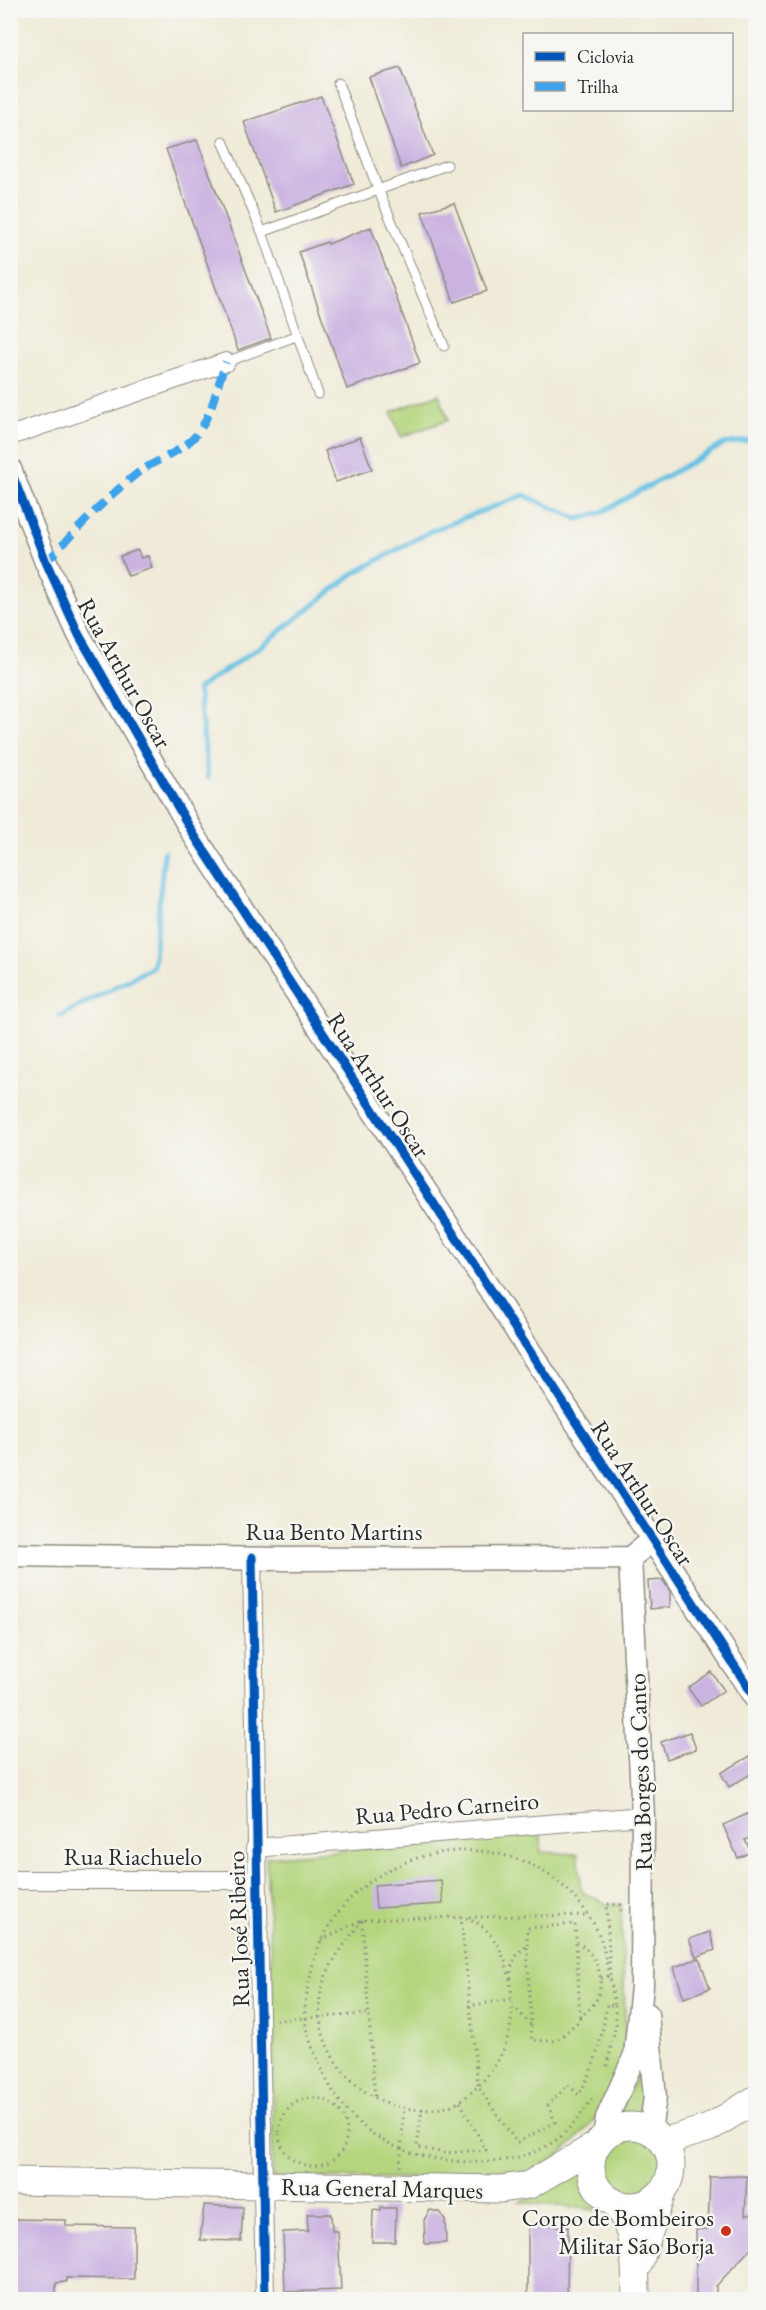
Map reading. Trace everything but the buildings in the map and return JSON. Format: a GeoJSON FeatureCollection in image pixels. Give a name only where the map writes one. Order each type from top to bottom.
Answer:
{"type":"FeatureCollection","features":[{"type":"Feature","properties":{"kind":"main road"},"geometry":{"type":"LineString","coordinates":[[636,2300],[636,2273],[630,2232],[621,2210],[604,2196],[592,2177],[591,2166],[601,2141],[612,2131],[631,2126],[657,2136],[711,2127],[756,2099]]}},
{"type":"Feature","properties":{"kind":"main road"},"geometry":{"type":"LineString","coordinates":[[636,2273],[662,2192],[668,2182],[671,2162],[657,2136]]}},
{"type":"Feature","properties":{"kind":"main road","name":"Rua General Marques"},"geometry":{"type":"LineString","coordinates":[[10,2181],[262,2187],[501,2189],[530,2185],[601,2141]]}},
{"type":"Feature","properties":{"kind":"main road"},"geometry":{"type":"LineString","coordinates":[[613,2202],[626,2206],[639,2205],[662,2192]]}},
{"type":"Feature","properties":{"kind":"street"},"geometry":{"type":"LineString","coordinates":[[10,436],[226,362]]}},
{"type":"Feature","properties":{"kind":"street","name":"Rua Arthur Oscar"},"geometry":{"type":"LineString","coordinates":[[10,470],[46,562],[80,636],[194,835],[756,1700]]}},
{"type":"Feature","properties":{"kind":"street"},"geometry":{"type":"LineString","coordinates":[[630,1558],[651,1541]]}},
{"type":"Feature","properties":{"kind":"street","name":"Rua Bento Martins"},"geometry":{"type":"LineString","coordinates":[[10,1555],[630,1558]]}},
{"type":"Feature","properties":{"kind":"street","name":"Rua José Ribeiro"},"geometry":{"type":"LineString","coordinates":[[252,1557],[255,1848],[265,2300]]}},
{"type":"Feature","properties":{"kind":"street","name":"Rua Borges do Canto"},"geometry":{"type":"LineString","coordinates":[[601,2141],[607,2118],[634,2055],[642,1986],[643,1816],[630,1558]]}},
{"type":"Feature","properties":{"kind":"street","name":"Rua Pedro Carneiro"},"geometry":{"type":"LineString","coordinates":[[255,1848],[643,1816]]}},
{"type":"Feature","properties":{"kind":"street","name":"Rua Riachuelo"},"geometry":{"type":"LineString","coordinates":[[10,1880],[256,1880]]}},
{"type":"Feature","properties":{"kind":"street","name":"Rua Borges do Canto"},"geometry":{"type":"LineString","coordinates":[[642,1986],[652,2041],[657,2136]]}},
{"type":"Feature","properties":{"kind":"lane"},"geometry":{"type":"LineString","coordinates":[[338,83],[378,189],[444,346]]}},
{"type":"Feature","properties":{"kind":"lane"},"geometry":{"type":"LineString","coordinates":[[223,141],[262,232],[296,336],[318,394]]}},
{"type":"Feature","properties":{"kind":"lane"},"geometry":{"type":"LineString","coordinates":[[262,232],[447,165]]}},
{"type":"Feature","properties":{"kind":"lane"},"geometry":{"type":"LineString","coordinates":[[226,362],[296,336]]}},
{"type":"Feature","properties":{"kind":"path"},"geometry":{"type":"LineString","coordinates":[[596,2095],[574,2123],[556,2140],[521,2156],[490,2164],[423,2157],[401,2149],[365,2129],[330,2088],[305,2018],[312,1966],[321,1941],[336,1915],[355,1893],[378,1875],[404,1861],[432,1853],[462,1850],[491,1853],[519,1861],[553,1880],[568,1892],[598,1932],[615,2006],[616,2024],[606,2071]]}},
{"type":"Feature","properties":{"kind":"path"},"geometry":{"type":"LineString","coordinates":[[610,1978],[608,1904],[621,1905],[621,1917]]}},
{"type":"Feature","properties":{"kind":"path"},"geometry":{"type":"LineString","coordinates":[[321,1941],[362,1920],[587,1915]]}},
{"type":"Feature","properties":{"kind":"path"},"geometry":{"type":"LineString","coordinates":[[460,1917],[476,1922],[495,1941],[507,1967],[511,1989]]}},
{"type":"Feature","properties":{"kind":"path"},"geometry":{"type":"LineString","coordinates":[[460,1917],[478,2087],[518,2143],[555,2122],[548,2105],[568,2085],[579,2094],[588,2079],[602,2041],[607,2004],[615,2006]]}},
{"type":"Feature","properties":{"kind":"path"},"geometry":{"type":"LineString","coordinates":[[362,1920],[367,2014],[375,2099]]}},
{"type":"Feature","properties":{"kind":"path"},"geometry":{"type":"LineString","coordinates":[[362,1920],[332,1962],[321,1991],[321,2017],[328,2048],[341,2072],[375,2099],[404,2107],[444,2108],[460,2102],[495,2068],[503,2056],[512,2027],[510,1966],[514,1958],[527,1945]]}},
{"type":"Feature","properties":{"kind":"path"},"geometry":{"type":"LineString","coordinates":[[575,1924],[577,1942],[580,2020],[556,2040],[532,2040],[527,1928],[575,1924]]}},
{"type":"Feature","properties":{"kind":"path"},"geometry":{"type":"LineString","coordinates":[[577,1942],[593,1956],[601,1978],[595,2002],[580,2016]]}},
{"type":"Feature","properties":{"kind":"path"},"geometry":{"type":"LineString","coordinates":[[601,1978],[610,1978]]}},
{"type":"Feature","properties":{"kind":"path"},"geometry":{"type":"LineString","coordinates":[[468,2006],[512,1999]]}},
{"type":"Feature","properties":{"kind":"path"},"geometry":{"type":"LineString","coordinates":[[513,2005],[531,2025]]}},
{"type":"Feature","properties":{"kind":"path"},"geometry":{"type":"LineString","coordinates":[[260,2021],[367,2014]]}},
{"type":"Feature","properties":{"kind":"path"},"geometry":{"type":"LineString","coordinates":[[342,2113],[324,2100],[312,2098],[292,2106],[280,2124],[280,2135],[288,2156],[307,2166],[318,2166],[338,2156],[347,2135],[342,2113],[343,2106]]}},
{"type":"Feature","properties":{"kind":"path"},"geometry":{"type":"LineString","coordinates":[[422,2108],[417,2147],[444,2153],[486,2151],[460,2102]]}},
{"type":"Feature","properties":{"kind":"path"},"geometry":{"type":"LineString","coordinates":[[400,2172],[404,2107]]}},
{"type":"Feature","properties":{"kind":"path"},"geometry":{"type":"LineString","coordinates":[[293,2168],[326,2169]]}},
{"type":"Feature","properties":{"kind":"green space"},"geometry":{"type":"Polygon","coordinates":[[[439,394],[448,420],[401,437],[391,412],[439,394]]]}},
{"type":"Feature","properties":{"kind":"green space"},"geometry":{"type":"Polygon","coordinates":[[[541,1833],[541,1852],[578,1854],[582,1892],[607,1904],[621,1905],[626,2042],[611,2090],[599,2112],[584,2132],[566,2149],[545,2163],[522,2173],[497,2178],[272,2178],[274,2021],[266,1857],[541,1833]]]}},
{"type":"Feature","properties":{"kind":"green space"},"geometry":{"type":"Polygon","coordinates":[[[644,2059],[647,2116],[631,2115],[616,2119],[644,2059]]]}},
{"type":"Feature","properties":{"kind":"green space"},"geometry":{"type":"Polygon","coordinates":[[[632,2136],[654,2145],[663,2167],[654,2189],[632,2198],[610,2189],[601,2167],[610,2145],[632,2136]]]}},
{"type":"Feature","properties":{"kind":"green space"},"geometry":{"type":"Polygon","coordinates":[[[582,2165],[588,2195],[606,2211],[520,2202],[564,2181],[582,2165]]]}},
{"type":"Feature","properties":{"kind":"waterway"},"geometry":{"type":"LineString","coordinates":[[208,777],[198,689],[264,644],[353,574],[433,530],[524,495],[578,519],[600,513],[724,444],[756,439]]}},
{"type":"Feature","properties":{"kind":"waterway"},"geometry":{"type":"LineString","coordinates":[[60,1016],[153,967],[164,852]]}},
{"type":"Feature","properties":{"kind":"marked path"},"geometry":{"type":"LineString","coordinates":[[46,562],[126,482],[147,467],[180,449],[194,437],[208,414],[226,362]]}},
{"type":"Feature","properties":{"kind":"cycle path"},"geometry":{"type":"LineString","coordinates":[[10,469],[46,562],[79,635],[194,835],[756,1699]]}},
{"type":"Feature","properties":{"kind":"cycle path"},"geometry":{"type":"LineString","coordinates":[[252,1557],[265,2300]]}},
{"type":"Feature","properties":{"kind":"place","name":"Corpo de Bombeiros Militar São Borja"},"geometry":{"type":"Point","coordinates":[726,2231]}}]}
